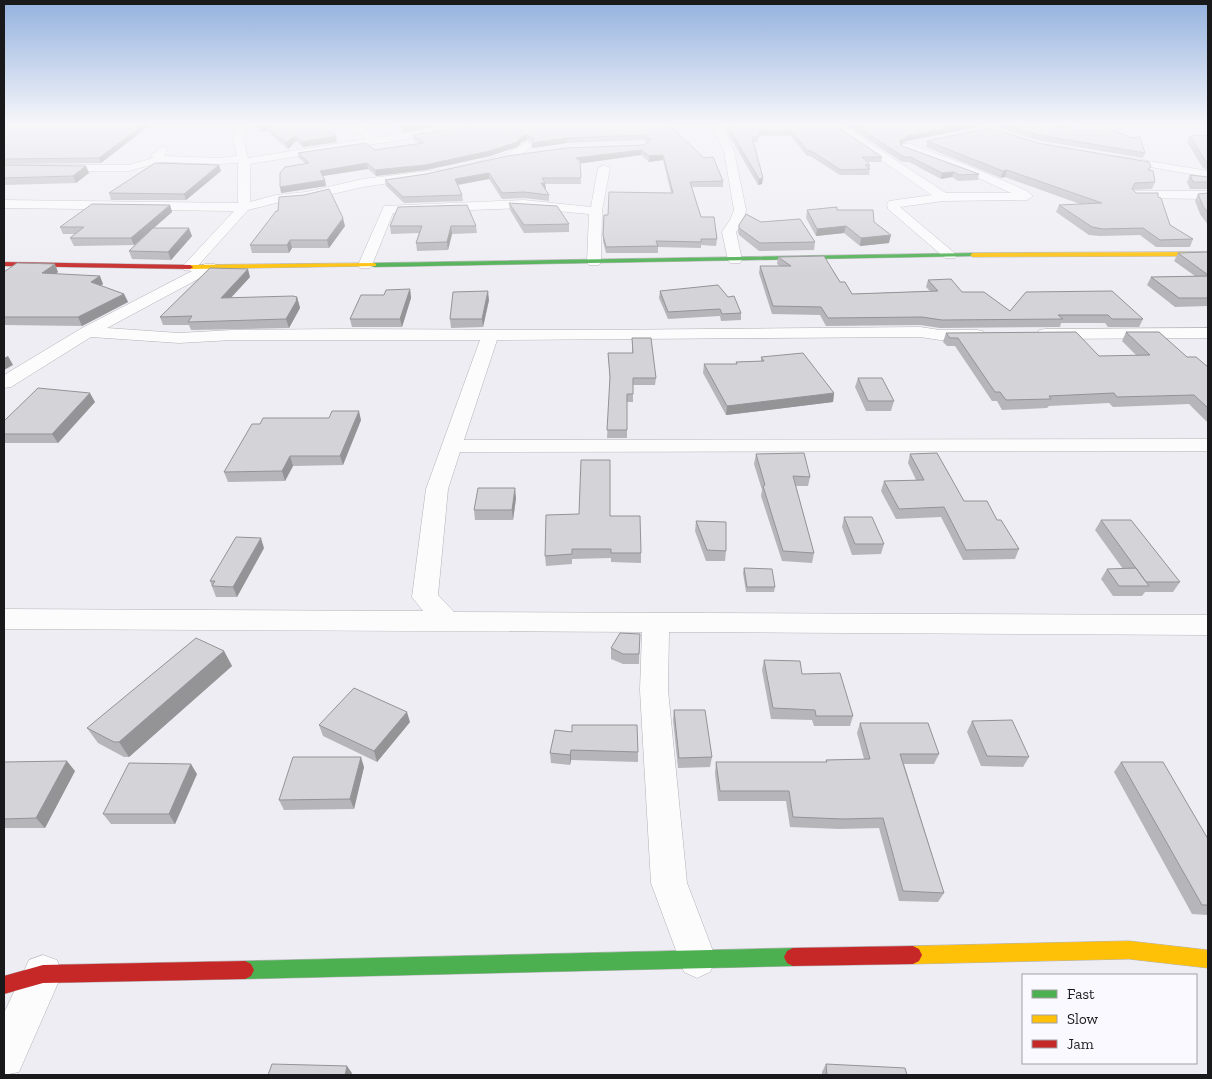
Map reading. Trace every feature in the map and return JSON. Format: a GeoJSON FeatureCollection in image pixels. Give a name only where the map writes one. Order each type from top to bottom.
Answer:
{"type":"FeatureCollection","features":[{"type":"Feature","properties":{"kind":"street"},"geometry":{"type":"LineString","coordinates":[[189,267],[244,207],[244,175]]}},
{"type":"Feature","properties":{"kind":"street"},"geometry":{"type":"LineString","coordinates":[[4,204],[244,207],[276,199],[306,196],[363,183],[415,175]]}},
{"type":"Feature","properties":{"kind":"street"},"geometry":{"type":"LineString","coordinates":[[594,262],[598,189],[602,175]]}},
{"type":"Feature","properties":{"kind":"street"},"geometry":{"type":"LineString","coordinates":[[734,175],[739,204],[737,220],[729,232],[735,260]]}},
{"type":"Feature","properties":{"kind":"street"},"geometry":{"type":"LineString","coordinates":[[911,175],[943,197]]}},
{"type":"Feature","properties":{"kind":"street"},"geometry":{"type":"LineString","coordinates":[[950,254],[894,209],[893,204],[943,197],[1008,198],[1027,196],[981,175]]}},
{"type":"Feature","properties":{"kind":"street"},"geometry":{"type":"LineString","coordinates":[[1137,195],[1208,194]]}},
{"type":"Feature","properties":{"kind":"street"},"geometry":{"type":"LineString","coordinates":[[365,265],[382,230],[388,209],[524,204],[596,211]]}},
{"type":"Feature","properties":{"kind":"street"},"geometry":{"type":"LineString","coordinates":[[4,264],[210,267],[735,260],[950,254],[1208,254]]}},
{"type":"Feature","properties":{"kind":"street"},"geometry":{"type":"LineString","coordinates":[[4,384],[88,332],[210,267]]}},
{"type":"Feature","properties":{"kind":"street"},"geometry":{"type":"LineString","coordinates":[[88,332],[179,338],[232,335],[920,332],[940,335],[990,335]]}},
{"type":"Feature","properties":{"kind":"street"},"geometry":{"type":"LineString","coordinates":[[1029,334],[1208,333]]}},
{"type":"Feature","properties":{"kind":"street"},"geometry":{"type":"LineString","coordinates":[[447,621],[425,598],[437,488],[490,334]]}},
{"type":"Feature","properties":{"kind":"street"},"geometry":{"type":"LineString","coordinates":[[4,361],[29,368]]}},
{"type":"Feature","properties":{"kind":"street"},"geometry":{"type":"LineString","coordinates":[[452,446],[1208,445]]}},
{"type":"Feature","properties":{"kind":"street"},"geometry":{"type":"LineString","coordinates":[[4,619],[1208,625]]}},
{"type":"Feature","properties":{"kind":"street"},"geometry":{"type":"LineString","coordinates":[[656,622],[654,690],[669,882],[697,959]]}},
{"type":"Feature","properties":{"kind":"street"},"geometry":{"type":"LineString","coordinates":[[4,985],[43,974],[697,959],[1129,950],[1208,959]]}},
{"type":"Feature","properties":{"kind":"street"},"geometry":{"type":"LineString","coordinates":[[4,1057],[43,974]]}},
{"type":"Feature","properties":{"kind":"building"},"geometry":{"type":"Polygon","coordinates":[[[4,175],[74,175],[73,176],[4,178],[4,175]]]}},
{"type":"Feature","properties":{"kind":"building"},"geometry":{"type":"Polygon","coordinates":[[[136,175],[207,175],[184,194],[109,193],[136,175]]]}},
{"type":"Feature","properties":{"kind":"building"},"geometry":{"type":"Polygon","coordinates":[[[280,175],[322,175],[325,180],[280,187],[280,175]]]}},
{"type":"Feature","properties":{"kind":"building"},"geometry":{"type":"Polygon","coordinates":[[[417,175],[476,175],[455,179],[462,195],[403,197],[385,180],[417,175]]]}},
{"type":"Feature","properties":{"kind":"building"},"geometry":{"type":"Polygon","coordinates":[[[491,175],[581,175],[581,178],[542,178],[545,183],[541,183],[549,195],[524,192],[502,193],[491,175]]]}},
{"type":"Feature","properties":{"kind":"building"},"geometry":{"type":"Polygon","coordinates":[[[668,175],[721,175],[723,181],[690,182],[701,217],[714,217],[717,239],[701,239],[701,242],[656,241],[658,246],[606,247],[603,235],[604,215],[608,215],[609,192],[673,193],[668,175]]]}},
{"type":"Feature","properties":{"kind":"building"},"geometry":{"type":"Polygon","coordinates":[[[1022,175],[1154,175],[1155,182],[1135,183],[1132,189],[1136,193],[1158,193],[1170,225],[1193,239],[1160,240],[1143,228],[1103,229],[1092,227],[1059,205],[1102,203],[1022,175]]]}},
{"type":"Feature","properties":{"kind":"building"},"geometry":{"type":"Polygon","coordinates":[[[1190,175],[1208,177],[1208,182],[1193,182],[1190,175]]]}},
{"type":"Feature","properties":{"kind":"building"},"geometry":{"type":"Polygon","coordinates":[[[329,189],[343,218],[327,240],[290,240],[287,245],[250,245],[276,211],[278,211],[279,197],[304,195],[329,189]]]}},
{"type":"Feature","properties":{"kind":"building"},"geometry":{"type":"Polygon","coordinates":[[[1208,193],[1208,213],[1198,194],[1208,193]]]}},
{"type":"Feature","properties":{"kind":"building"},"geometry":{"type":"Polygon","coordinates":[[[509,203],[557,206],[569,224],[524,225],[509,203]]]}},
{"type":"Feature","properties":{"kind":"building"},"geometry":{"type":"Polygon","coordinates":[[[92,204],[170,205],[131,238],[70,238],[84,227],[60,227],[92,204]]]}},
{"type":"Feature","properties":{"kind":"building"},"geometry":{"type":"Polygon","coordinates":[[[467,205],[476,226],[451,226],[447,242],[416,243],[422,226],[390,226],[398,207],[467,205]]]}},
{"type":"Feature","properties":{"kind":"building"},"geometry":{"type":"Polygon","coordinates":[[[837,207],[837,210],[873,210],[874,222],[891,235],[861,238],[846,226],[817,229],[807,210],[837,207]]]}},
{"type":"Feature","properties":{"kind":"building"},"geometry":{"type":"Polygon","coordinates":[[[746,214],[761,222],[800,219],[815,242],[760,243],[739,228],[746,214]]]}},
{"type":"Feature","properties":{"kind":"building"},"geometry":{"type":"Polygon","coordinates":[[[153,228],[189,228],[168,252],[129,251],[153,228]]]}},
{"type":"Feature","properties":{"kind":"building"},"geometry":{"type":"Polygon","coordinates":[[[1208,252],[1208,275],[1178,253],[1208,252]]]}},
{"type":"Feature","properties":{"kind":"building"},"geometry":{"type":"Polygon","coordinates":[[[824,256],[840,282],[845,282],[852,294],[938,291],[928,280],[951,279],[962,292],[984,292],[1010,311],[1026,292],[1112,291],[1143,319],[1112,319],[1108,315],[1058,315],[1063,319],[942,320],[922,317],[828,318],[821,307],[773,306],[760,266],[791,266],[778,257],[824,256]]]}},
{"type":"Feature","properties":{"kind":"building"},"geometry":{"type":"Polygon","coordinates":[[[17,263],[55,264],[42,273],[100,276],[91,282],[124,294],[78,317],[4,317],[4,272],[17,263]]]}},
{"type":"Feature","properties":{"kind":"building"},"geometry":{"type":"Polygon","coordinates":[[[210,268],[248,269],[221,298],[293,296],[297,297],[297,300],[286,319],[188,322],[192,316],[160,317],[210,268]]]}},
{"type":"Feature","properties":{"kind":"building"},"geometry":{"type":"Polygon","coordinates":[[[1208,276],[1208,298],[1179,298],[1151,277],[1208,276]]]}},
{"type":"Feature","properties":{"kind":"building"},"geometry":{"type":"Polygon","coordinates":[[[718,285],[728,297],[734,296],[741,313],[722,314],[720,309],[668,312],[660,291],[718,285]]]}},
{"type":"Feature","properties":{"kind":"building"},"geometry":{"type":"Polygon","coordinates":[[[410,289],[400,319],[350,319],[361,295],[384,295],[386,290],[410,289]]]}},
{"type":"Feature","properties":{"kind":"building"},"geometry":{"type":"Polygon","coordinates":[[[488,291],[482,319],[450,319],[453,292],[488,291]]]}},
{"type":"Feature","properties":{"kind":"building"},"geometry":{"type":"Polygon","coordinates":[[[1076,332],[1099,356],[1150,355],[1126,332],[1159,332],[1187,357],[1196,357],[1208,367],[1208,408],[1194,395],[1117,397],[1114,393],[1049,396],[1051,399],[1006,400],[1000,392],[995,392],[958,338],[950,338],[946,333],[1076,332]]]}},
{"type":"Feature","properties":{"kind":"building"},"geometry":{"type":"Polygon","coordinates":[[[632,338],[651,338],[656,378],[633,378],[633,394],[627,394],[627,430],[607,430],[610,377],[608,353],[633,353],[632,338]]]}},
{"type":"Feature","properties":{"kind":"building"},"geometry":{"type":"Polygon","coordinates":[[[803,353],[834,393],[727,406],[704,364],[737,364],[736,362],[764,361],[761,357],[803,353]]]}},
{"type":"Feature","properties":{"kind":"building"},"geometry":{"type":"Polygon","coordinates":[[[858,378],[882,378],[894,401],[868,401],[858,378]]]}},
{"type":"Feature","properties":{"kind":"building"},"geometry":{"type":"Polygon","coordinates":[[[38,388],[90,393],[52,434],[4,434],[4,421],[38,388]]]}},
{"type":"Feature","properties":{"kind":"building"},"geometry":{"type":"Polygon","coordinates":[[[332,411],[359,411],[340,456],[290,456],[282,471],[224,472],[252,424],[260,424],[263,418],[329,418],[332,411]]]}},
{"type":"Feature","properties":{"kind":"building"},"geometry":{"type":"Polygon","coordinates":[[[804,453],[810,477],[793,476],[814,553],[783,551],[763,486],[765,485],[756,454],[804,453]]]}},
{"type":"Feature","properties":{"kind":"building"},"geometry":{"type":"Polygon","coordinates":[[[937,453],[964,501],[987,501],[997,520],[1001,520],[1019,549],[966,550],[944,507],[899,509],[884,481],[924,480],[910,454],[937,453]]]}},
{"type":"Feature","properties":{"kind":"building"},"geometry":{"type":"Polygon","coordinates":[[[581,460],[610,460],[610,516],[640,516],[641,553],[611,553],[611,549],[572,549],[572,554],[545,556],[546,515],[579,514],[581,460]]]}},
{"type":"Feature","properties":{"kind":"building"},"geometry":{"type":"Polygon","coordinates":[[[478,488],[515,488],[512,510],[474,510],[478,488]]]}},
{"type":"Feature","properties":{"kind":"building"},"geometry":{"type":"Polygon","coordinates":[[[844,517],[872,517],[884,544],[855,544],[844,517]]]}},
{"type":"Feature","properties":{"kind":"building"},"geometry":{"type":"Polygon","coordinates":[[[1101,520],[1131,520],[1180,582],[1146,582],[1101,520]]]}},
{"type":"Feature","properties":{"kind":"building"},"geometry":{"type":"Polygon","coordinates":[[[696,521],[726,522],[726,551],[707,550],[696,521]]]}},
{"type":"Feature","properties":{"kind":"building"},"geometry":{"type":"Polygon","coordinates":[[[236,537],[261,538],[233,587],[212,586],[215,581],[210,581],[236,537]]]}},
{"type":"Feature","properties":{"kind":"building"},"geometry":{"type":"Polygon","coordinates":[[[744,568],[772,569],[775,587],[747,587],[744,568]]]}},
{"type":"Feature","properties":{"kind":"building"},"geometry":{"type":"Polygon","coordinates":[[[1136,568],[1149,586],[1119,586],[1107,569],[1136,568]]]}},
{"type":"Feature","properties":{"kind":"building"},"geometry":{"type":"Polygon","coordinates":[[[620,633],[640,634],[639,654],[623,654],[611,648],[620,633]]]}},
{"type":"Feature","properties":{"kind":"building"},"geometry":{"type":"Polygon","coordinates":[[[196,638],[224,651],[119,742],[114,742],[87,728],[196,638]]]}},
{"type":"Feature","properties":{"kind":"building"},"geometry":{"type":"Polygon","coordinates":[[[764,660],[800,661],[802,674],[840,673],[853,716],[816,716],[815,710],[773,708],[764,660]]]}},
{"type":"Feature","properties":{"kind":"building"},"geometry":{"type":"Polygon","coordinates":[[[354,688],[407,712],[374,751],[319,725],[354,688]]]}},
{"type":"Feature","properties":{"kind":"building"},"geometry":{"type":"Polygon","coordinates":[[[674,710],[705,710],[712,757],[679,758],[674,710]]]}},
{"type":"Feature","properties":{"kind":"building"},"geometry":{"type":"Polygon","coordinates":[[[1012,720],[1029,757],[987,756],[972,721],[1012,720]]]}},
{"type":"Feature","properties":{"kind":"building"},"geometry":{"type":"Polygon","coordinates":[[[860,723],[928,723],[939,754],[900,754],[944,893],[903,891],[883,818],[793,817],[789,791],[720,791],[716,762],[827,762],[826,760],[870,759],[860,723]]]}},
{"type":"Feature","properties":{"kind":"building"},"geometry":{"type":"Polygon","coordinates":[[[572,725],[637,725],[638,752],[571,750],[570,755],[550,753],[555,730],[572,732],[572,725]]]}},
{"type":"Feature","properties":{"kind":"building"},"geometry":{"type":"Polygon","coordinates":[[[293,757],[361,757],[350,799],[279,800],[293,757]]]}},
{"type":"Feature","properties":{"kind":"building"},"geometry":{"type":"Polygon","coordinates":[[[67,761],[36,818],[4,819],[4,762],[67,761]]]}},
{"type":"Feature","properties":{"kind":"building"},"geometry":{"type":"Polygon","coordinates":[[[1121,762],[1163,762],[1208,839],[1208,905],[1202,905],[1121,762]]]}},
{"type":"Feature","properties":{"kind":"building"},"geometry":{"type":"Polygon","coordinates":[[[129,763],[191,764],[169,814],[103,814],[129,763]]]}},
{"type":"Feature","properties":{"kind":"building"},"geometry":{"type":"Polygon","coordinates":[[[272,1064],[347,1066],[345,1075],[268,1075],[272,1064]]]}},
{"type":"Feature","properties":{"kind":"building"},"geometry":{"type":"Polygon","coordinates":[[[826,1064],[905,1068],[907,1075],[827,1075],[826,1064]]]}},
{"type":"Feature","properties":{"kind":"traffic: fast"},"geometry":{"type":"LineString","coordinates":[[374,265],[973,255]]}},
{"type":"Feature","properties":{"kind":"traffic: fast"},"geometry":{"type":"LineString","coordinates":[[245,970],[793,957]]}},
{"type":"Feature","properties":{"kind":"traffic: slow"},"geometry":{"type":"LineString","coordinates":[[973,255],[1208,254]]}},
{"type":"Feature","properties":{"kind":"traffic: slow"},"geometry":{"type":"LineString","coordinates":[[190,267],[374,265]]}},
{"type":"Feature","properties":{"kind":"traffic: slow"},"geometry":{"type":"LineString","coordinates":[[913,955],[1129,950],[1208,959]]}},
{"type":"Feature","properties":{"kind":"traffic: jam"},"geometry":{"type":"LineString","coordinates":[[4,264],[190,267]]}},
{"type":"Feature","properties":{"kind":"traffic: jam"},"geometry":{"type":"LineString","coordinates":[[793,957],[913,955]]}},
{"type":"Feature","properties":{"kind":"traffic: jam"},"geometry":{"type":"LineString","coordinates":[[4,985],[43,974],[245,970]]}}]}
